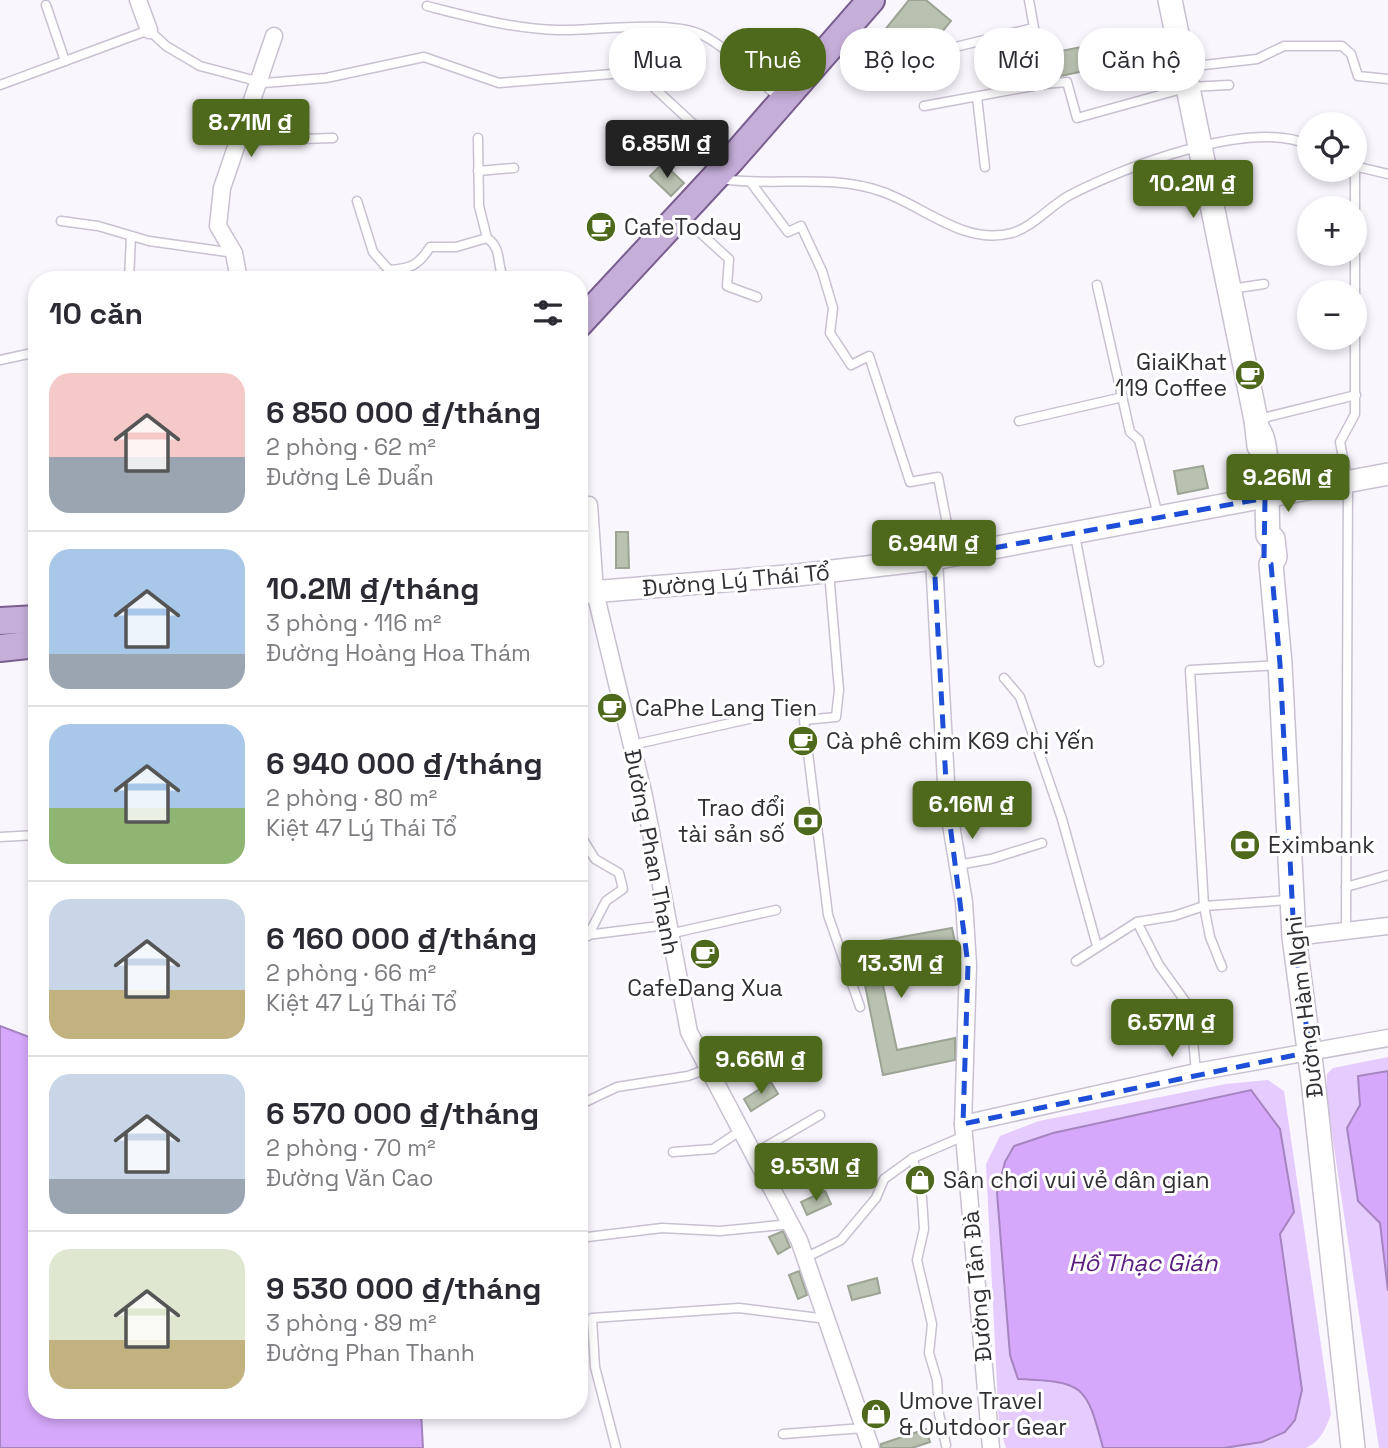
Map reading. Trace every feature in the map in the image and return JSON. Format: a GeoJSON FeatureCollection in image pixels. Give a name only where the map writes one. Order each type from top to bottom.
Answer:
{"type":"FeatureCollection","features":[{"type":"Feature","properties":{"kind":"main road","name":"Đường Hàm Nghi"},"geometry":{"type":"LineString","coordinates":[[1170,0],[1176,28]]}},
{"type":"Feature","properties":{"kind":"main road"},"geometry":{"type":"LineString","coordinates":[[588,311],[681,216],[862,7]]}},
{"type":"Feature","properties":{"kind":"main road","name":"Đường Hàm Nghi"},"geometry":{"type":"LineString","coordinates":[[1189,91],[1257,426],[1268,456],[1265,462],[1268,535],[1263,540],[1264,559],[1270,564],[1280,664],[1294,937],[1310,1052],[1353,1448]]}},
{"type":"Feature","properties":{"kind":"main road"},"geometry":{"type":"LineString","coordinates":[[0,621],[28,619]]}},
{"type":"Feature","properties":{"kind":"main road"},"geometry":{"type":"LineString","coordinates":[[0,648],[28,645]]}},
{"type":"Feature","properties":{"kind":"street"},"geometry":{"type":"LineString","coordinates":[[138,0],[149,30]]}},
{"type":"Feature","properties":{"kind":"street"},"geometry":{"type":"LineString","coordinates":[[237,271],[234,253],[218,226],[222,188],[256,81],[274,36]]}},
{"type":"Feature","properties":{"kind":"street","name":"Đường Lý Thái Tổ"},"geometry":{"type":"LineString","coordinates":[[588,593],[829,572],[944,558],[1158,515],[1388,474]]}},
{"type":"Feature","properties":{"kind":"street","name":"Đường Phan Thanh"},"geometry":{"type":"LineString","coordinates":[[588,549],[589,505]]}},
{"type":"Feature","properties":{"kind":"street","name":"Đường Tản Đà"},"geometry":{"type":"LineString","coordinates":[[944,558],[947,801],[958,865],[968,965],[964,1129],[991,1448]]}},
{"type":"Feature","properties":{"kind":"street","name":"Đường Phan Thanh"},"geometry":{"type":"LineString","coordinates":[[588,596],[632,745],[689,1032],[791,1224],[806,1258],[871,1448]]}},
{"type":"Feature","properties":{"kind":"street"},"geometry":{"type":"LineString","coordinates":[[1294,937],[1388,926]]}},
{"type":"Feature","properties":{"kind":"street"},"geometry":{"type":"LineString","coordinates":[[964,1129],[1196,1072],[1388,1038]]}},
{"type":"Feature","properties":{"kind":"lane"},"geometry":{"type":"LineString","coordinates":[[1028,0],[1033,28]]}},
{"type":"Feature","properties":{"kind":"lane"},"geometry":{"type":"LineString","coordinates":[[46,5],[65,61]]}},
{"type":"Feature","properties":{"kind":"lane"},"geometry":{"type":"LineString","coordinates":[[427,6],[510,25],[557,30],[635,27],[688,30],[706,36],[782,100]]}},
{"type":"Feature","properties":{"kind":"lane"},"geometry":{"type":"LineString","coordinates":[[862,7],[916,74],[935,52],[974,42]]}},
{"type":"Feature","properties":{"kind":"lane"},"geometry":{"type":"LineString","coordinates":[[0,85],[149,30],[166,46],[200,66],[256,81],[326,79],[424,57],[499,83],[637,72],[732,159]]}},
{"type":"Feature","properties":{"kind":"lane"},"geometry":{"type":"LineString","coordinates":[[1205,72],[1257,59],[1284,46],[1342,46],[1351,54],[1358,76],[1388,79]]}},
{"type":"Feature","properties":{"kind":"lane"},"geometry":{"type":"LineString","coordinates":[[1205,81],[1229,85]]}},
{"type":"Feature","properties":{"kind":"lane"},"geometry":{"type":"LineString","coordinates":[[1064,82],[1067,82],[1077,118],[1149,91]]}},
{"type":"Feature","properties":{"kind":"lane"},"geometry":{"type":"LineString","coordinates":[[924,106],[1008,91]]}},
{"type":"Feature","properties":{"kind":"lane"},"geometry":{"type":"LineString","coordinates":[[977,97],[985,167]]}},
{"type":"Feature","properties":{"kind":"lane"},"geometry":{"type":"LineString","coordinates":[[238,141],[332,138]]}},
{"type":"Feature","properties":{"kind":"lane"},"geometry":{"type":"LineString","coordinates":[[478,138],[479,206],[487,238],[497,248],[501,271]]}},
{"type":"Feature","properties":{"kind":"lane"},"geometry":{"type":"LineString","coordinates":[[714,178],[752,184],[790,179],[850,185],[882,192],[943,223],[979,235],[1013,233],[1069,196],[1200,145],[1297,140]]}},
{"type":"Feature","properties":{"kind":"lane"},"geometry":{"type":"LineString","coordinates":[[478,171],[514,169]]}},
{"type":"Feature","properties":{"kind":"lane"},"geometry":{"type":"LineString","coordinates":[[1367,169],[1388,174]]}},
{"type":"Feature","properties":{"kind":"lane"},"geometry":{"type":"LineString","coordinates":[[1346,931],[1348,483],[1340,442],[1355,414],[1355,182]]}},
{"type":"Feature","properties":{"kind":"lane"},"geometry":{"type":"LineString","coordinates":[[752,184],[788,232],[801,226],[822,271],[833,308],[831,332],[851,365],[869,356],[910,482],[938,477],[944,558]]}},
{"type":"Feature","properties":{"kind":"lane"},"geometry":{"type":"LineString","coordinates":[[356,201],[373,252],[389,270],[409,269],[422,261],[430,247],[456,247],[487,238]]}},
{"type":"Feature","properties":{"kind":"lane"},"geometry":{"type":"LineString","coordinates":[[681,216],[729,259],[727,286],[757,297]]}},
{"type":"Feature","properties":{"kind":"lane"},"geometry":{"type":"LineString","coordinates":[[61,221],[98,226],[149,241],[234,253]]}},
{"type":"Feature","properties":{"kind":"lane"},"geometry":{"type":"LineString","coordinates":[[129,271],[131,236]]}},
{"type":"Feature","properties":{"kind":"lane"},"geometry":{"type":"LineString","coordinates":[[1228,290],[1264,284]]}},
{"type":"Feature","properties":{"kind":"lane"},"geometry":{"type":"LineString","coordinates":[[1097,285],[1130,432],[1139,440],[1158,515]]}},
{"type":"Feature","properties":{"kind":"lane"},"geometry":{"type":"LineString","coordinates":[[0,360],[28,354]]}},
{"type":"Feature","properties":{"kind":"lane"},"geometry":{"type":"LineString","coordinates":[[1257,426],[1356,395]]}},
{"type":"Feature","properties":{"kind":"lane"},"geometry":{"type":"LineString","coordinates":[[1018,421],[1123,397]]}},
{"type":"Feature","properties":{"kind":"lane"},"geometry":{"type":"LineString","coordinates":[[1075,532],[1099,662]]}},
{"type":"Feature","properties":{"kind":"lane"},"geometry":{"type":"LineString","coordinates":[[829,572],[839,690],[836,717],[804,720],[828,915],[860,1007]]}},
{"type":"Feature","properties":{"kind":"lane"},"geometry":{"type":"LineString","coordinates":[[1222,967],[1210,937],[1204,906],[1190,670],[1280,664]]}},
{"type":"Feature","properties":{"kind":"lane"},"geometry":{"type":"LineString","coordinates":[[1004,678],[1020,697],[1062,818],[1097,947]]}},
{"type":"Feature","properties":{"kind":"lane"},"geometry":{"type":"LineString","coordinates":[[632,745],[758,718]]}},
{"type":"Feature","properties":{"kind":"lane"},"geometry":{"type":"LineString","coordinates":[[0,837],[28,835]]}},
{"type":"Feature","properties":{"kind":"lane"},"geometry":{"type":"LineString","coordinates":[[958,865],[991,859],[1042,843]]}},
{"type":"Feature","properties":{"kind":"lane"},"geometry":{"type":"LineString","coordinates":[[588,850],[595,859],[618,873],[623,889],[606,901],[588,930]]}},
{"type":"Feature","properties":{"kind":"lane"},"geometry":{"type":"LineString","coordinates":[[1346,887],[1388,875]]}},
{"type":"Feature","properties":{"kind":"lane"},"geometry":{"type":"LineString","coordinates":[[1076,961],[1137,922],[1174,916],[1204,906],[1292,900]]}},
{"type":"Feature","properties":{"kind":"lane"},"geometry":{"type":"LineString","coordinates":[[588,936],[668,929],[776,910]]}},
{"type":"Feature","properties":{"kind":"lane"},"geometry":{"type":"LineString","coordinates":[[1137,922],[1159,965],[1190,1008],[1196,1072]]}},
{"type":"Feature","properties":{"kind":"lane"},"geometry":{"type":"LineString","coordinates":[[588,1101],[617,1087],[688,1076],[707,1069]]}},
{"type":"Feature","properties":{"kind":"lane"},"geometry":{"type":"LineString","coordinates":[[753,1154],[820,1115]]}},
{"type":"Feature","properties":{"kind":"lane"},"geometry":{"type":"LineString","coordinates":[[806,1258],[841,1240],[876,1198],[884,1179],[913,1158],[964,1129]]}},
{"type":"Feature","properties":{"kind":"lane"},"geometry":{"type":"LineString","coordinates":[[673,1152],[713,1149],[740,1131]]}},
{"type":"Feature","properties":{"kind":"lane"},"geometry":{"type":"LineString","coordinates":[[913,1158],[922,1198],[924,1229],[917,1261],[932,1324],[929,1353],[937,1380],[939,1414],[946,1445]]}},
{"type":"Feature","properties":{"kind":"lane"},"geometry":{"type":"LineString","coordinates":[[588,1237],[662,1228],[720,1231],[791,1224]]}},
{"type":"Feature","properties":{"kind":"lane"},"geometry":{"type":"LineString","coordinates":[[616,1448],[595,1367],[592,1318],[739,1308],[827,1319]]}},
{"type":"Feature","properties":{"kind":"lane"},"geometry":{"type":"LineString","coordinates":[[783,1434],[864,1428]]}},
{"type":"Feature","properties":{"kind":"highlighted area"},"geometry":{"type":"Polygon","coordinates":[[[1265,498],[1264,559],[1271,564],[1280,664],[1294,937],[1310,1052],[963,1124],[968,965],[947,801],[934,559],[1265,498]]]}},
{"type":"Feature","properties":{"kind":"shaded area"},"geometry":{"type":"Polygon","coordinates":[[[1388,1057],[1388,1448],[1379,1448],[1326,1094],[1327,1074],[1333,1068],[1388,1057]]]}},
{"type":"Feature","properties":{"kind":"shaded area","name":"Hồ Thạc Gián"},"geometry":{"type":"Polygon","coordinates":[[[1268,1080],[1284,1091],[1331,1414],[1322,1434],[1306,1448],[1006,1448],[999,1425],[986,1164],[1000,1136],[1039,1121],[1226,1084],[1268,1080]]]}},
{"type":"Feature","properties":{"kind":"water"},"geometry":{"type":"Polygon","coordinates":[[[0,1026],[28,1037],[28,1419],[421,1419],[423,1448],[0,1448],[0,1026]]]}},
{"type":"Feature","properties":{"kind":"water"},"geometry":{"type":"Polygon","coordinates":[[[1388,1071],[1388,1291],[1380,1223],[1358,1201],[1347,1128],[1360,1105],[1358,1076],[1388,1071]]]}},
{"type":"Feature","properties":{"kind":"water","name":"Hồ Thạc Gián"},"geometry":{"type":"Polygon","coordinates":[[[1251,1090],[1280,1129],[1294,1212],[1280,1234],[1302,1390],[1295,1420],[1285,1432],[1262,1442],[1224,1448],[1103,1448],[1092,1410],[1078,1390],[1056,1382],[1018,1379],[1010,1355],[997,1193],[1005,1162],[1014,1146],[1053,1133],[1251,1090]]]}},
{"type":"Feature","properties":{"kind":"building"},"geometry":{"type":"Polygon","coordinates":[[[909,0],[926,0],[951,21],[945,28],[886,28],[909,0]]]}},
{"type":"Feature","properties":{"kind":"building"},"geometry":{"type":"Polygon","coordinates":[[[1078,48],[1078,72],[1064,75],[1064,50],[1078,48]]]}},
{"type":"Feature","properties":{"kind":"building"},"geometry":{"type":"Polygon","coordinates":[[[663,163],[684,183],[671,196],[650,176],[663,163]]]}},
{"type":"Feature","properties":{"kind":"building"},"geometry":{"type":"Polygon","coordinates":[[[1203,466],[1208,488],[1178,494],[1174,471],[1203,466]]]}},
{"type":"Feature","properties":{"kind":"building"},"geometry":{"type":"Polygon","coordinates":[[[616,532],[628,532],[629,568],[616,568],[616,532]]]}},
{"type":"Feature","properties":{"kind":"building"},"geometry":{"type":"Polygon","coordinates":[[[952,928],[956,947],[878,962],[897,1050],[955,1038],[955,1060],[883,1075],[857,945],[952,928]]]}},
{"type":"Feature","properties":{"kind":"building"},"geometry":{"type":"Polygon","coordinates":[[[745,1037],[751,1048],[726,1062],[720,1051],[745,1037]]]}},
{"type":"Feature","properties":{"kind":"building"},"geometry":{"type":"Polygon","coordinates":[[[771,1082],[778,1094],[751,1111],[744,1099],[771,1082]]]}},
{"type":"Feature","properties":{"kind":"building"},"geometry":{"type":"Polygon","coordinates":[[[825,1191],[831,1204],[807,1215],[801,1202],[825,1191]]]}},
{"type":"Feature","properties":{"kind":"building"},"geometry":{"type":"Polygon","coordinates":[[[783,1231],[790,1247],[778,1254],[769,1237],[783,1231]]]}},
{"type":"Feature","properties":{"kind":"building"},"geometry":{"type":"Polygon","coordinates":[[[799,1271],[807,1295],[798,1299],[789,1275],[799,1271]]]}},
{"type":"Feature","properties":{"kind":"building"},"geometry":{"type":"Polygon","coordinates":[[[877,1278],[880,1293],[852,1300],[848,1286],[877,1278]]]}},
{"type":"Feature","properties":{"kind":"building"},"geometry":{"type":"Polygon","coordinates":[[[926,1429],[930,1442],[912,1448],[881,1448],[881,1444],[926,1429]]]}},
{"type":"Feature","properties":{"kind":"place","name":"CafeToday"},"geometry":{"type":"Point","coordinates":[601,227]}},
{"type":"Feature","properties":{"kind":"place","name":"GiaiKhat 119 Coffee"},"geometry":{"type":"Point","coordinates":[1250,375]}},
{"type":"Feature","properties":{"kind":"place","name":"CaPhe Lang Tien"},"geometry":{"type":"Point","coordinates":[612,708]}},
{"type":"Feature","properties":{"kind":"place","name":"Cà phê chim K69 chị Yến"},"geometry":{"type":"Point","coordinates":[803,741]}},
{"type":"Feature","properties":{"kind":"place","name":"Trao đổi tài sản số"},"geometry":{"type":"Point","coordinates":[808,821]}},
{"type":"Feature","properties":{"kind":"place","name":"Eximbank"},"geometry":{"type":"Point","coordinates":[1245,845]}},
{"type":"Feature","properties":{"kind":"place","name":"CafeDang Xua"},"geometry":{"type":"Point","coordinates":[705,954]}},
{"type":"Feature","properties":{"kind":"place","name":"Sân chơi vui vẻ dân gian"},"geometry":{"type":"Point","coordinates":[920,1180]}},
{"type":"Feature","properties":{"kind":"place","name":"Umove Travel & Outdoor Gear"},"geometry":{"type":"Point","coordinates":[876,1414]}}]}
